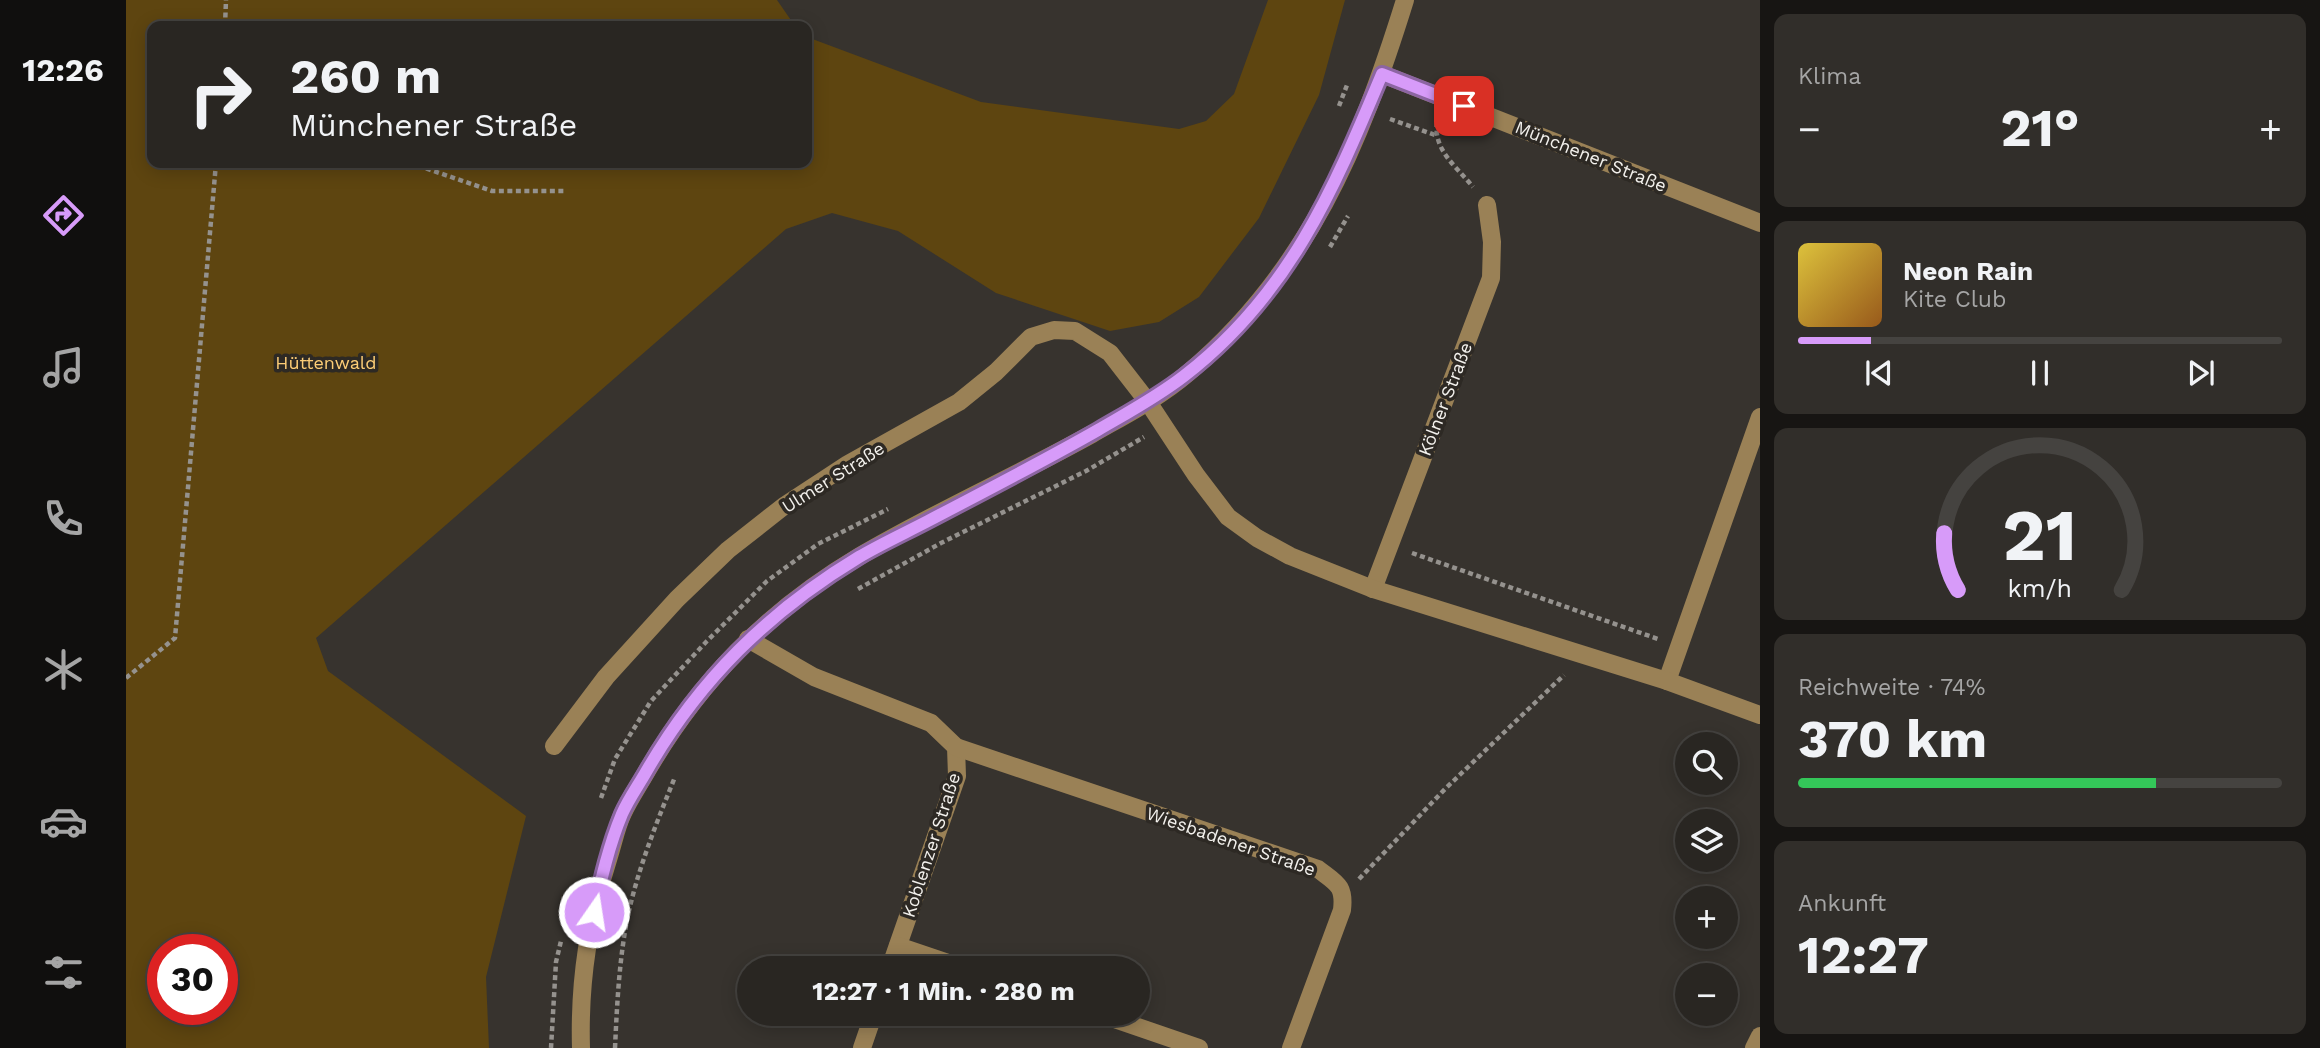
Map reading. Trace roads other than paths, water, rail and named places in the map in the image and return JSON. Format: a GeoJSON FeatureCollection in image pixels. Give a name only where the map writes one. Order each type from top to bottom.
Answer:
{"type":"FeatureCollection","features":[{"type":"Feature","properties":{"kind":"street"},"geometry":{"type":"LineString","coordinates":[[581,1048],[583,963],[599,887],[623,813],[656,755],[695,697],[748,639],[799,597],[860,557],[1058,453],[1148,402],[1186,375],[1228,336],[1269,292],[1303,243],[1341,172],[1382,74],[1405,0]]}},
{"type":"Feature","properties":{"kind":"street","name":"Münchener Straße"},"geometry":{"type":"LineString","coordinates":[[1382,74],[1760,223]]}},
{"type":"Feature","properties":{"kind":"street","name":"Kölner Straße"},"geometry":{"type":"LineString","coordinates":[[1373,589],[1491,278],[1492,242],[1487,205]]}},
{"type":"Feature","properties":{"kind":"street","name":"Ulmer Straße"},"geometry":{"type":"LineString","coordinates":[[554,746],[606,677],[677,599],[728,550],[784,506],[848,464],[960,402],[996,372],[1031,337],[1054,330],[1075,331],[1110,354],[1148,402]]}},
{"type":"Feature","properties":{"kind":"street"},"geometry":{"type":"LineString","coordinates":[[1148,402],[1196,475],[1228,517],[1257,538],[1290,556],[1373,589],[1667,681],[1760,715]]}},
{"type":"Feature","properties":{"kind":"street"},"geometry":{"type":"LineString","coordinates":[[1667,681],[1760,416]]}},
{"type":"Feature","properties":{"kind":"street","name":"Koblenzer Straße"},"geometry":{"type":"LineString","coordinates":[[748,639],[814,677],[931,723],[956,747],[957,776],[894,956]]}},
{"type":"Feature","properties":{"kind":"street","name":"Wiesbadener Straße"},"geometry":{"type":"LineString","coordinates":[[956,747],[1318,869],[1339,886],[1343,895],[1342,910],[1291,1048]]}},
{"type":"Feature","properties":{"kind":"street"},"geometry":{"type":"LineString","coordinates":[[898,946],[928,956]]}},
{"type":"Feature","properties":{"kind":"street"},"geometry":{"type":"LineString","coordinates":[[862,1048],[870,1026]]}},
{"type":"Feature","properties":{"kind":"street"},"geometry":{"type":"LineString","coordinates":[[1135,1026],[1199,1048]]}},
{"type":"Feature","properties":{"kind":"street"},"geometry":{"type":"LineString","coordinates":[[1754,1048],[1760,1036]]}},
{"type":"Feature","properties":{"kind":"park label","name":"Hüttenwald"},"geometry":{"type":"Point","coordinates":[326,362]}}]}
